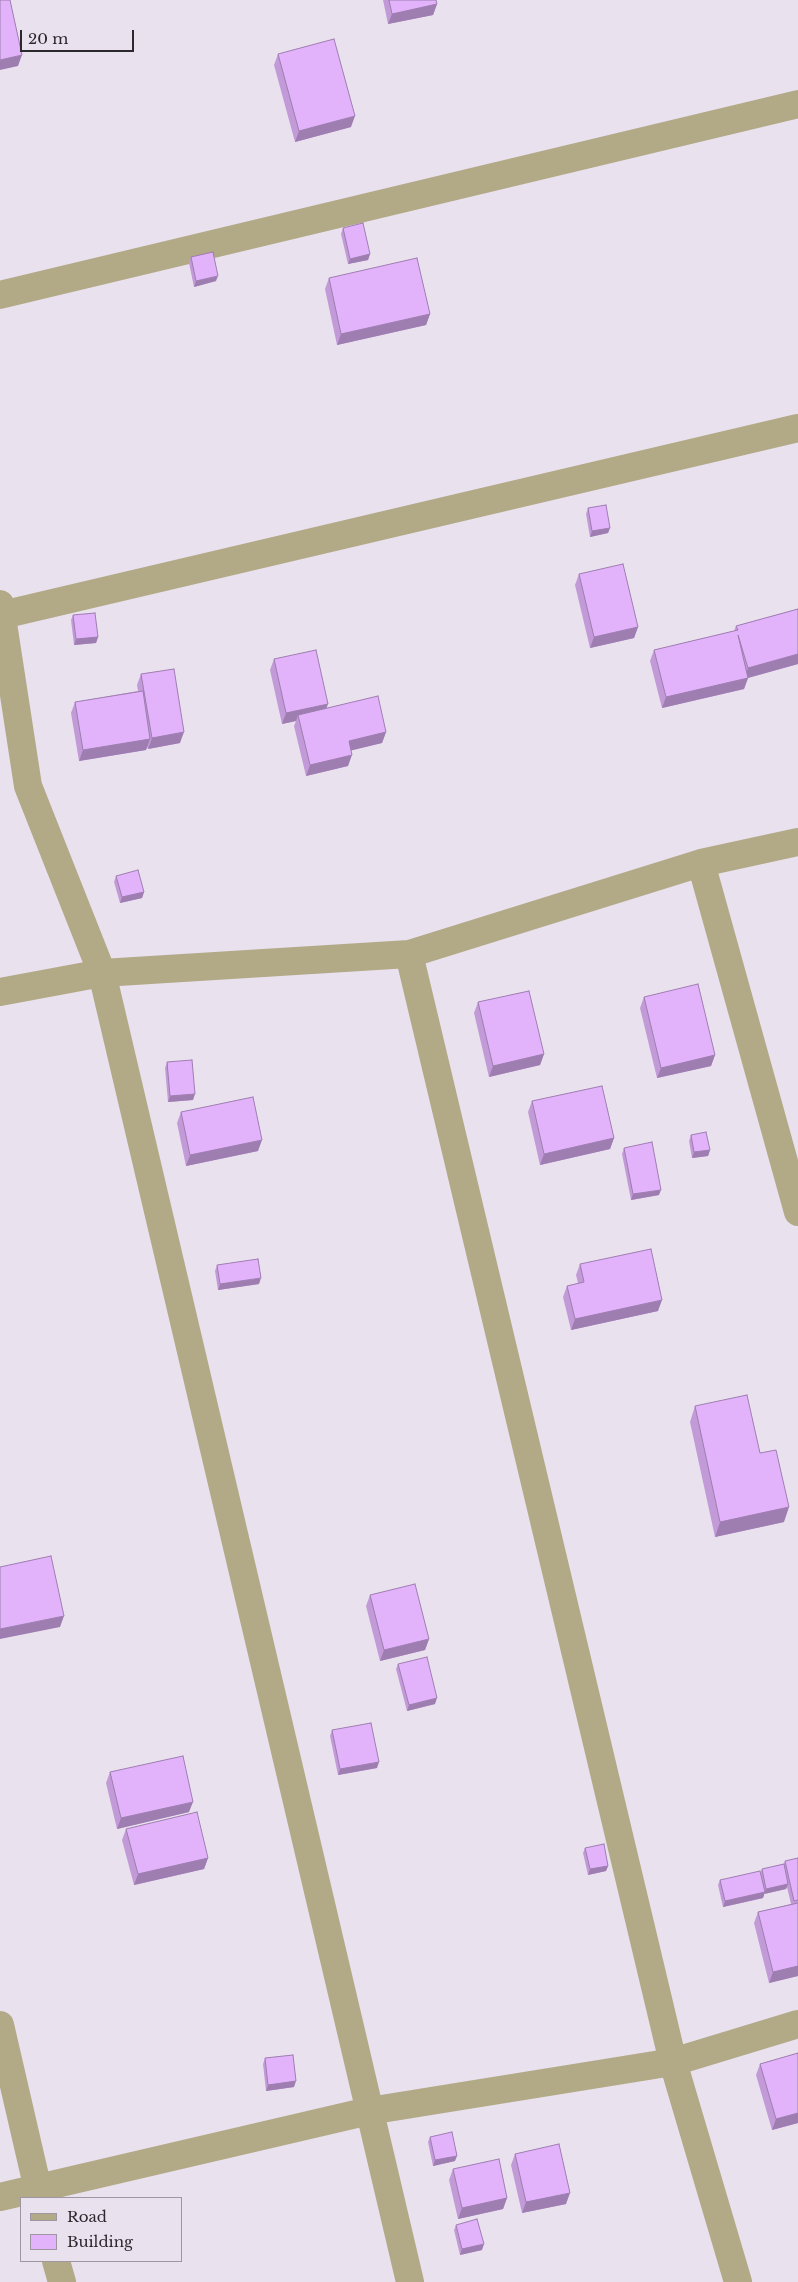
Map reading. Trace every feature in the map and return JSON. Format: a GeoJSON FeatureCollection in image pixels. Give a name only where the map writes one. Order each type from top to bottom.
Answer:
{"type":"FeatureCollection","features":[{"type":"Feature","properties":{"kind":"street"},"geometry":{"type":"LineString","coordinates":[[0,295],[798,104]]}},
{"type":"Feature","properties":{"kind":"street"},"geometry":{"type":"LineString","coordinates":[[410,2282],[102,973],[28,786],[1,609],[798,428]]}},
{"type":"Feature","properties":{"kind":"street"},"geometry":{"type":"LineString","coordinates":[[0,992],[102,973],[409,954],[701,863],[798,842]]}},
{"type":"Feature","properties":{"kind":"street"},"geometry":{"type":"LineString","coordinates":[[701,863],[798,1212]]}},
{"type":"Feature","properties":{"kind":"street"},"geometry":{"type":"LineString","coordinates":[[409,954],[673,2062],[738,2282]]}},
{"type":"Feature","properties":{"kind":"street"},"geometry":{"type":"LineString","coordinates":[[0,2197],[38,2193],[369,2111],[673,2062],[798,2024]]}},
{"type":"Feature","properties":{"kind":"street"},"geometry":{"type":"LineString","coordinates":[[0,2025],[38,2193]]}},
{"type":"Feature","properties":{"kind":"street"},"geometry":{"type":"LineString","coordinates":[[56,2262],[62,2282]]}},
{"type":"Feature","properties":{"kind":"building"},"geometry":{"type":"Polygon","coordinates":[[[0,0],[10,0],[22,55],[0,60],[0,0]]]}},
{"type":"Feature","properties":{"kind":"building"},"geometry":{"type":"Polygon","coordinates":[[[389,0],[436,0],[437,4],[392,14],[389,0]]]}},
{"type":"Feature","properties":{"kind":"building"},"geometry":{"type":"Polygon","coordinates":[[[334,39],[355,116],[299,131],[278,54],[334,39]]]}},
{"type":"Feature","properties":{"kind":"building"},"geometry":{"type":"Polygon","coordinates":[[[363,223],[370,254],[350,259],[343,228],[363,223]]]}},
{"type":"Feature","properties":{"kind":"building"},"geometry":{"type":"Polygon","coordinates":[[[213,252],[218,276],[196,281],[191,257],[213,252]]]}},
{"type":"Feature","properties":{"kind":"building"},"geometry":{"type":"Polygon","coordinates":[[[417,258],[430,314],[341,334],[329,278],[417,258]]]}},
{"type":"Feature","properties":{"kind":"building"},"geometry":{"type":"Polygon","coordinates":[[[606,505],[610,528],[592,531],[588,508],[606,505]]]}},
{"type":"Feature","properties":{"kind":"building"},"geometry":{"type":"Polygon","coordinates":[[[623,564],[638,627],[594,637],[579,574],[623,564]]]}},
{"type":"Feature","properties":{"kind":"building"},"geometry":{"type":"Polygon","coordinates":[[[798,609],[798,654],[748,668],[738,635],[748,678],[666,697],[654,650],[738,630],[736,626],[798,609]]]}},
{"type":"Feature","properties":{"kind":"building"},"geometry":{"type":"Polygon","coordinates":[[[95,613],[98,637],[76,639],[73,615],[95,613]]]}},
{"type":"Feature","properties":{"kind":"building"},"geometry":{"type":"Polygon","coordinates":[[[316,650],[328,704],[286,713],[274,659],[316,650]]]}},
{"type":"Feature","properties":{"kind":"building"},"geometry":{"type":"Polygon","coordinates":[[[174,669],[184,732],[152,738],[141,674],[174,669]]]}},
{"type":"Feature","properties":{"kind":"building"},"geometry":{"type":"Polygon","coordinates":[[[143,691],[150,739],[83,750],[75,702],[143,691]]]}},
{"type":"Feature","properties":{"kind":"building"},"geometry":{"type":"Polygon","coordinates":[[[378,696],[386,732],[349,741],[352,755],[310,765],[298,715],[378,696]]]}},
{"type":"Feature","properties":{"kind":"building"},"geometry":{"type":"Polygon","coordinates":[[[138,870],[144,892],[122,897],[116,876],[138,870]]]}},
{"type":"Feature","properties":{"kind":"building"},"geometry":{"type":"Polygon","coordinates":[[[698,984],[715,1055],[661,1068],[644,997],[698,984]]]}},
{"type":"Feature","properties":{"kind":"building"},"geometry":{"type":"Polygon","coordinates":[[[529,991],[544,1054],[493,1066],[478,1002],[529,991]]]}},
{"type":"Feature","properties":{"kind":"building"},"geometry":{"type":"Polygon","coordinates":[[[192,1060],[195,1094],[170,1096],[167,1062],[192,1060]]]}},
{"type":"Feature","properties":{"kind":"building"},"geometry":{"type":"Polygon","coordinates":[[[602,1086],[614,1138],[544,1154],[532,1101],[602,1086]]]}},
{"type":"Feature","properties":{"kind":"building"},"geometry":{"type":"Polygon","coordinates":[[[253,1097],[262,1140],[190,1155],[181,1112],[253,1097]]]}},
{"type":"Feature","properties":{"kind":"building"},"geometry":{"type":"Polygon","coordinates":[[[706,1132],[710,1150],[694,1152],[691,1135],[706,1132]]]}},
{"type":"Feature","properties":{"kind":"building"},"geometry":{"type":"Polygon","coordinates":[[[652,1142],[661,1190],[633,1194],[624,1148],[652,1142]]]}},
{"type":"Feature","properties":{"kind":"building"},"geometry":{"type":"Polygon","coordinates":[[[651,1249],[662,1300],[575,1319],[567,1286],[584,1282],[580,1264],[651,1249]]]}},
{"type":"Feature","properties":{"kind":"building"},"geometry":{"type":"Polygon","coordinates":[[[258,1259],[261,1278],[220,1284],[217,1265],[258,1259]]]}},
{"type":"Feature","properties":{"kind":"building"},"geometry":{"type":"Polygon","coordinates":[[[747,1395],[760,1453],[776,1450],[789,1507],[720,1522],[695,1406],[747,1395]]]}},
{"type":"Feature","properties":{"kind":"building"},"geometry":{"type":"Polygon","coordinates":[[[51,1556],[64,1616],[0,1629],[0,1567],[51,1556]]]}},
{"type":"Feature","properties":{"kind":"building"},"geometry":{"type":"Polygon","coordinates":[[[415,1584],[429,1639],[384,1650],[370,1595],[415,1584]]]}},
{"type":"Feature","properties":{"kind":"building"},"geometry":{"type":"Polygon","coordinates":[[[427,1657],[437,1698],[409,1705],[398,1664],[427,1657]]]}},
{"type":"Feature","properties":{"kind":"building"},"geometry":{"type":"Polygon","coordinates":[[[371,1723],[379,1762],[340,1769],[332,1730],[371,1723]]]}},
{"type":"Feature","properties":{"kind":"building"},"geometry":{"type":"Polygon","coordinates":[[[183,1756],[193,1802],[121,1818],[110,1772],[183,1756]]]}},
{"type":"Feature","properties":{"kind":"building"},"geometry":{"type":"Polygon","coordinates":[[[197,1812],[208,1858],[138,1874],[126,1829],[197,1812]]]}},
{"type":"Feature","properties":{"kind":"building"},"geometry":{"type":"Polygon","coordinates":[[[604,1844],[608,1866],[590,1869],[585,1848],[604,1844]]]}},
{"type":"Feature","properties":{"kind":"building"},"geometry":{"type":"Polygon","coordinates":[[[798,1858],[798,1900],[794,1901],[785,1861],[798,1858]]]}},
{"type":"Feature","properties":{"kind":"building"},"geometry":{"type":"Polygon","coordinates":[[[784,1864],[788,1884],[766,1889],[762,1869],[784,1864]]]}},
{"type":"Feature","properties":{"kind":"building"},"geometry":{"type":"Polygon","coordinates":[[[760,1871],[765,1892],[725,1901],[720,1880],[760,1871]]]}},
{"type":"Feature","properties":{"kind":"building"},"geometry":{"type":"Polygon","coordinates":[[[798,1903],[798,1966],[773,1972],[758,1912],[798,1903]]]}},
{"type":"Feature","properties":{"kind":"building"},"geometry":{"type":"Polygon","coordinates":[[[798,2053],[798,2113],[776,2119],[760,2064],[798,2053]]]}},
{"type":"Feature","properties":{"kind":"building"},"geometry":{"type":"Polygon","coordinates":[[[293,2055],[296,2081],[268,2085],[265,2058],[293,2055]]]}},
{"type":"Feature","properties":{"kind":"building"},"geometry":{"type":"Polygon","coordinates":[[[452,2132],[457,2156],[435,2160],[430,2137],[452,2132]]]}},
{"type":"Feature","properties":{"kind":"building"},"geometry":{"type":"Polygon","coordinates":[[[559,2144],[570,2193],[526,2202],[515,2154],[559,2144]]]}},
{"type":"Feature","properties":{"kind":"building"},"geometry":{"type":"Polygon","coordinates":[[[499,2159],[507,2198],[462,2208],[453,2169],[499,2159]]]}},
{"type":"Feature","properties":{"kind":"building"},"geometry":{"type":"Polygon","coordinates":[[[477,2219],[484,2244],[462,2249],[456,2225],[477,2219]]]}}]}
